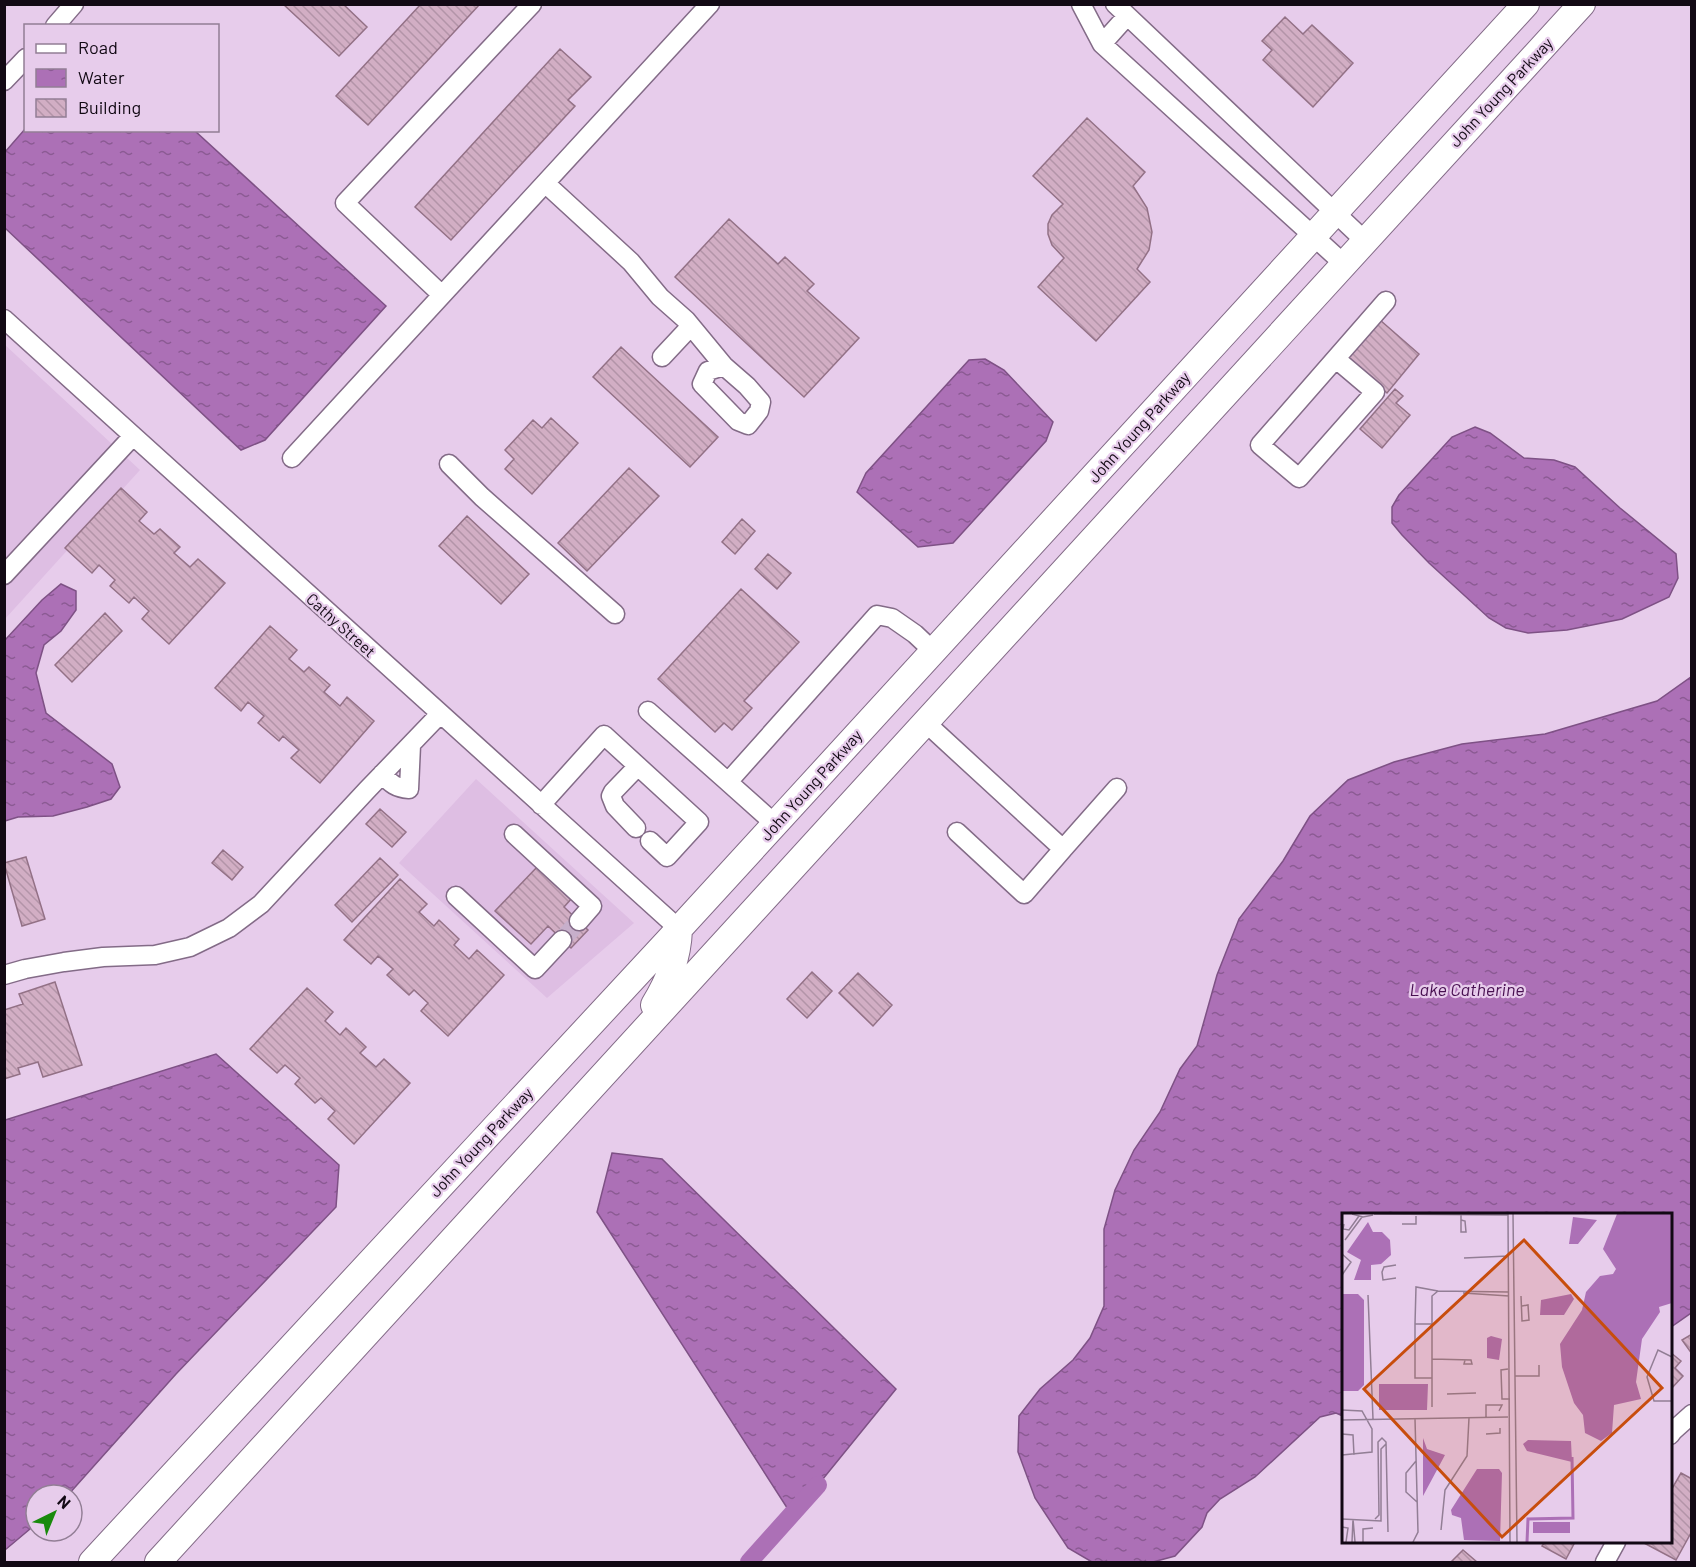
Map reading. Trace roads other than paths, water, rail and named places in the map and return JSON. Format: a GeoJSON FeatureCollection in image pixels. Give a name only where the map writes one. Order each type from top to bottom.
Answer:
{"type":"FeatureCollection","features":[{"type":"Feature","properties":{"kind":"highway","name":"John Young Parkway"},"geometry":{"type":"LineString","coordinates":[[158,1563],[1581,4]]}},
{"type":"Feature","properties":{"kind":"highway","name":"John Young Parkway"},"geometry":{"type":"LineString","coordinates":[[92,1563],[679,929],[1524,5]]}},
{"type":"Feature","properties":{"kind":"highway"},"geometry":{"type":"LineString","coordinates":[[631,1044],[656,1002],[673,967],[678,947],[679,929]]}},
{"type":"Feature","properties":{"kind":"street"},"geometry":{"type":"LineString","coordinates":[[57,24],[74,4]]}},
{"type":"Feature","properties":{"kind":"street"},"geometry":{"type":"LineString","coordinates":[[442,295],[345,203],[532,4]]}},
{"type":"Feature","properties":{"kind":"street"},"geometry":{"type":"LineString","coordinates":[[292,458],[710,4]]}},
{"type":"Feature","properties":{"kind":"street"},"geometry":{"type":"LineString","coordinates":[[1082,4],[1102,44],[1344,264]]}},
{"type":"Feature","properties":{"kind":"street"},"geometry":{"type":"LineString","coordinates":[[1102,44],[1121,10],[1365,241]]}},
{"type":"Feature","properties":{"kind":"street"},"geometry":{"type":"LineString","coordinates":[[4,81],[24,60]]}},
{"type":"Feature","properties":{"kind":"street"},"geometry":{"type":"LineString","coordinates":[[545,183],[631,262],[660,297],[691,326],[724,366]]}},
{"type":"Feature","properties":{"kind":"street"},"geometry":{"type":"LineString","coordinates":[[1336,359],[1375,392],[1299,478],[1260,445],[1386,301]]}},
{"type":"Feature","properties":{"kind":"street","name":"Cathy Street"},"geometry":{"type":"LineString","coordinates":[[4,319],[679,929]]}},
{"type":"Feature","properties":{"kind":"street"},"geometry":{"type":"LineString","coordinates":[[662,357],[691,326]]}},
{"type":"Feature","properties":{"kind":"street"},"geometry":{"type":"LineString","coordinates":[[4,575],[132,436]]}},
{"type":"Feature","properties":{"kind":"street"},"geometry":{"type":"LineString","coordinates":[[449,464],[615,614]]}},
{"type":"Feature","properties":{"kind":"street"},"geometry":{"type":"LineString","coordinates":[[728,782],[877,615],[892,618],[915,634],[933,651]]}},
{"type":"Feature","properties":{"kind":"street"},"geometry":{"type":"LineString","coordinates":[[648,711],[775,824]]}},
{"type":"Feature","properties":{"kind":"street"},"geometry":{"type":"LineString","coordinates":[[4,975],[64,962],[103,957],[155,955],[190,946],[229,928],[261,904],[440,714]]}},
{"type":"Feature","properties":{"kind":"street"},"geometry":{"type":"LineString","coordinates":[[925,722],[1063,849]]}},
{"type":"Feature","properties":{"kind":"street"},"geometry":{"type":"LineString","coordinates":[[541,805],[604,735],[638,766],[699,822],[667,857],[615,807],[611,796],[638,766]]}},
{"type":"Feature","properties":{"kind":"street"},"geometry":{"type":"LineString","coordinates":[[382,774],[391,784],[409,789],[411,745]]}},
{"type":"Feature","properties":{"kind":"street"},"geometry":{"type":"LineString","coordinates":[[957,832],[1024,894],[1117,788]]}},
{"type":"Feature","properties":{"kind":"street"},"geometry":{"type":"LineString","coordinates":[[513,834],[592,906],[579,921]]}},
{"type":"Feature","properties":{"kind":"street"},"geometry":{"type":"LineString","coordinates":[[456,897],[535,969],[562,940]]}},
{"type":"Feature","properties":{"kind":"street"},"geometry":{"type":"LineString","coordinates":[[1672,1433],[1692,1414]]}},
{"type":"Feature","properties":{"kind":"street"},"geometry":{"type":"LineString","coordinates":[[1605,1563],[1615,1543]]}},
{"type":"Feature","properties":{"kind":"water"},"geometry":{"type":"Polygon","coordinates":[[[24,130],[24,132],[196,132],[386,306],[265,440],[241,450],[5,228],[5,152],[24,130]]]}},
{"type":"Feature","properties":{"kind":"water"},"geometry":{"type":"Polygon","coordinates":[[[985,359],[1004,370],[1053,422],[1046,441],[953,543],[918,547],[857,492],[866,473],[969,360],[985,359]]]}},
{"type":"Feature","properties":{"kind":"water"},"geometry":{"type":"Polygon","coordinates":[[[1475,427],[1490,433],[1524,458],[1554,460],[1575,467],[1676,554],[1678,578],[1669,597],[1622,619],[1567,630],[1528,633],[1506,628],[1489,618],[1429,563],[1392,523],[1392,507],[1399,495],[1452,437],[1475,427]]]}},
{"type":"Feature","properties":{"kind":"water"},"geometry":{"type":"Polygon","coordinates":[[[61,584],[76,591],[76,610],[61,631],[44,645],[36,673],[46,713],[112,764],[120,787],[111,799],[87,807],[53,816],[18,817],[5,821],[5,640],[42,600],[61,584]]]}},
{"type":"Feature","properties":{"kind":"water","name":"Lake Catherine"},"geometry":{"type":"Polygon","coordinates":[[[1691,677],[1691,1313],[1672,1326],[1672,1213],[1342,1213],[1342,1416],[1336,1413],[1320,1417],[1255,1477],[1220,1499],[1207,1513],[1202,1527],[1175,1556],[1153,1562],[1092,1562],[1068,1548],[1035,1498],[1018,1452],[1019,1416],[1040,1389],[1073,1360],[1090,1338],[1104,1306],[1104,1229],[1115,1190],[1134,1150],[1160,1112],[1180,1069],[1197,1046],[1217,975],[1239,919],[1283,861],[1310,816],[1348,780],[1394,762],[1462,744],[1545,734],[1657,701],[1691,677]]]}},
{"type":"Feature","properties":{"kind":"water"},"geometry":{"type":"Polygon","coordinates":[[[216,1054],[339,1165],[336,1207],[176,1374],[79,1483],[24,1483],[24,1534],[5,1550],[5,1120],[216,1054]]]}},
{"type":"Feature","properties":{"kind":"water"},"geometry":{"type":"Polygon","coordinates":[[[612,1153],[662,1159],[896,1389],[818,1485],[791,1514],[597,1212],[612,1153]]]}},
{"type":"Feature","properties":{"kind":"waterway"},"geometry":{"type":"LineString","coordinates":[[749,1562],[818,1485]]}},
{"type":"Feature","properties":{"kind":"tunnel"},"geometry":{"type":"LineString","coordinates":[[562,940],[579,921]]}}]}
